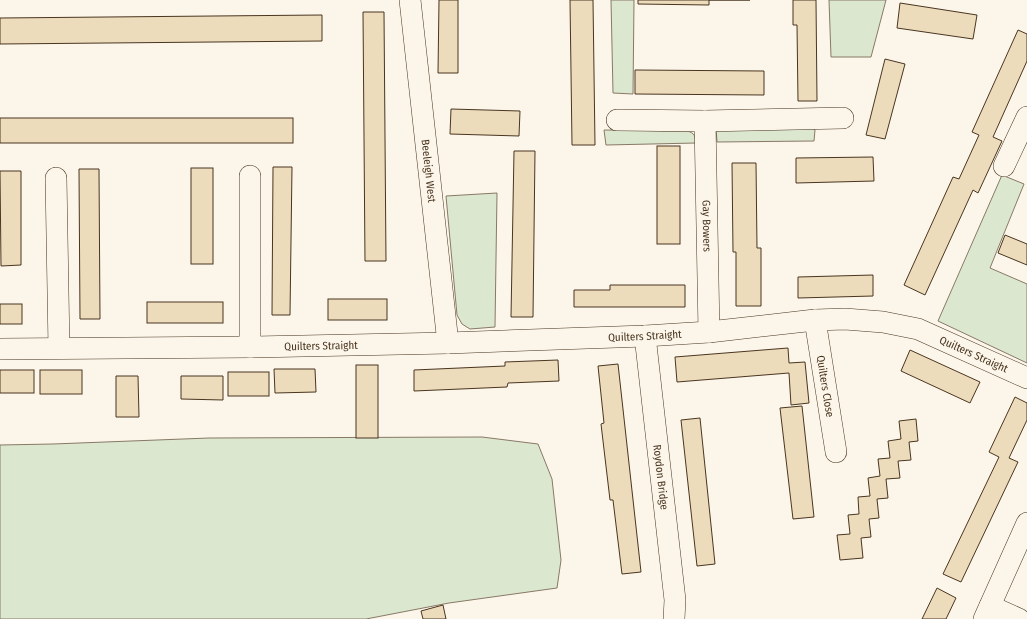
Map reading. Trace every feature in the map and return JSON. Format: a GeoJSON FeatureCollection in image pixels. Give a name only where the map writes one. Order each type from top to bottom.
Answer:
{"type":"FeatureCollection","features":[{"type":"Feature","properties":{"kind":"street","name":"Beeleigh West"},"geometry":{"type":"LineString","coordinates":[[410,0],[448,343]]}},
{"type":"Feature","properties":{"kind":"street"},"geometry":{"type":"LineString","coordinates":[[1004,166],[1027,117]]}},
{"type":"Feature","properties":{"kind":"street"},"geometry":{"type":"LineString","coordinates":[[617,120],[705,121],[843,118]]}},
{"type":"Feature","properties":{"kind":"street","name":"Gay Bowers"},"geometry":{"type":"LineString","coordinates":[[705,121],[709,332]]}},
{"type":"Feature","properties":{"kind":"street"},"geometry":{"type":"LineString","coordinates":[[250,176],[250,347]]}},
{"type":"Feature","properties":{"kind":"street"},"geometry":{"type":"LineString","coordinates":[[56,178],[58,348]]}},
{"type":"Feature","properties":{"kind":"street","name":"Quilters Straight"},"geometry":{"type":"LineString","coordinates":[[0,349],[250,347],[448,343],[645,336],[709,332],[816,320],[845,319],[883,322],[918,328],[1027,378]]}},
{"type":"Feature","properties":{"kind":"street","name":"Quilters Close"},"geometry":{"type":"LineString","coordinates":[[816,320],[836,452]]}},
{"type":"Feature","properties":{"kind":"street","name":"Roydon Bridge"},"geometry":{"type":"LineString","coordinates":[[645,336],[675,600],[674,619]]}},
{"type":"Feature","properties":{"kind":"street"},"geometry":{"type":"LineString","coordinates":[[1019,619],[987,613],[1027,523]]}},
{"type":"Feature","properties":{"kind":"green space"},"geometry":{"type":"Polygon","coordinates":[[[611,0],[634,0],[633,94],[613,93],[611,0]]]}},
{"type":"Feature","properties":{"kind":"green space"},"geometry":{"type":"Polygon","coordinates":[[[829,0],[886,0],[871,57],[831,57],[829,0]]]}},
{"type":"Feature","properties":{"kind":"green space"},"geometry":{"type":"Polygon","coordinates":[[[811,127],[815,130],[814,141],[717,142],[716,128],[811,127]]]}},
{"type":"Feature","properties":{"kind":"green space"},"geometry":{"type":"Polygon","coordinates":[[[604,130],[687,131],[694,135],[696,143],[606,145],[604,130]]]}},
{"type":"Feature","properties":{"kind":"green space"},"geometry":{"type":"Polygon","coordinates":[[[1002,175],[1024,184],[990,268],[1027,284],[1027,363],[938,321],[1002,175]]]}},
{"type":"Feature","properties":{"kind":"green space"},"geometry":{"type":"Polygon","coordinates":[[[497,193],[495,327],[470,329],[462,324],[457,315],[446,196],[497,193]]]}},
{"type":"Feature","properties":{"kind":"green space"},"geometry":{"type":"Polygon","coordinates":[[[482,437],[538,444],[552,479],[561,560],[557,588],[449,603],[366,619],[0,619],[0,445],[209,438],[482,437]]]}},
{"type":"Feature","properties":{"kind":"building"},"geometry":{"type":"Polygon","coordinates":[[[439,0],[458,0],[458,73],[438,73],[439,0]]]}},
{"type":"Feature","properties":{"kind":"building"},"geometry":{"type":"Polygon","coordinates":[[[570,0],[593,0],[595,145],[572,145],[570,0]]]}},
{"type":"Feature","properties":{"kind":"building"},"geometry":{"type":"Polygon","coordinates":[[[638,0],[709,0],[709,5],[638,4],[638,0]]]}},
{"type":"Feature","properties":{"kind":"building"},"geometry":{"type":"Polygon","coordinates":[[[793,0],[816,0],[817,101],[798,101],[797,25],[793,25],[793,0]]]}},
{"type":"Feature","properties":{"kind":"building"},"geometry":{"type":"Polygon","coordinates":[[[900,3],[977,15],[973,39],[897,28],[900,3]]]}},
{"type":"Feature","properties":{"kind":"building"},"geometry":{"type":"Polygon","coordinates":[[[363,12],[384,12],[386,261],[365,261],[363,12]]]}},
{"type":"Feature","properties":{"kind":"building"},"geometry":{"type":"Polygon","coordinates":[[[322,15],[322,41],[0,44],[0,18],[322,15]]]}},
{"type":"Feature","properties":{"kind":"building"},"geometry":{"type":"Polygon","coordinates":[[[1018,30],[1027,34],[1027,61],[993,137],[1002,141],[978,193],[973,190],[925,295],[904,285],[953,177],[959,179],[979,135],[972,132],[1018,30]]]}},
{"type":"Feature","properties":{"kind":"building"},"geometry":{"type":"Polygon","coordinates":[[[885,59],[905,64],[885,139],[866,135],[885,59]]]}},
{"type":"Feature","properties":{"kind":"building"},"geometry":{"type":"Polygon","coordinates":[[[635,70],[764,71],[764,95],[635,94],[635,70]]]}},
{"type":"Feature","properties":{"kind":"building"},"geometry":{"type":"Polygon","coordinates":[[[451,109],[520,111],[519,136],[450,134],[451,109]]]}},
{"type":"Feature","properties":{"kind":"building"},"geometry":{"type":"Polygon","coordinates":[[[0,118],[293,118],[293,143],[0,143],[0,118]]]}},
{"type":"Feature","properties":{"kind":"building"},"geometry":{"type":"Polygon","coordinates":[[[657,146],[680,146],[680,244],[657,244],[657,146]]]}},
{"type":"Feature","properties":{"kind":"building"},"geometry":{"type":"Polygon","coordinates":[[[514,151],[535,151],[533,317],[511,317],[514,151]]]}},
{"type":"Feature","properties":{"kind":"building"},"geometry":{"type":"Polygon","coordinates":[[[873,157],[874,181],[796,183],[796,158],[873,157]]]}},
{"type":"Feature","properties":{"kind":"building"},"geometry":{"type":"Polygon","coordinates":[[[732,163],[756,163],[757,248],[761,248],[761,306],[736,306],[736,252],[733,252],[732,163]]]}},
{"type":"Feature","properties":{"kind":"building"},"geometry":{"type":"Polygon","coordinates":[[[273,167],[292,167],[290,315],[272,315],[273,167]]]}},
{"type":"Feature","properties":{"kind":"building"},"geometry":{"type":"Polygon","coordinates":[[[191,168],[213,168],[213,264],[191,264],[191,168]]]}},
{"type":"Feature","properties":{"kind":"building"},"geometry":{"type":"Polygon","coordinates":[[[79,169],[99,169],[100,319],[80,319],[79,169]]]}},
{"type":"Feature","properties":{"kind":"building"},"geometry":{"type":"Polygon","coordinates":[[[0,171],[21,171],[21,265],[1,266],[0,171]]]}},
{"type":"Feature","properties":{"kind":"building"},"geometry":{"type":"Polygon","coordinates":[[[1005,235],[1027,244],[1027,265],[998,253],[1005,235]]]}},
{"type":"Feature","properties":{"kind":"building"},"geometry":{"type":"Polygon","coordinates":[[[873,275],[873,296],[798,298],[798,277],[873,275]]]}},
{"type":"Feature","properties":{"kind":"building"},"geometry":{"type":"Polygon","coordinates":[[[610,285],[685,285],[685,307],[574,307],[574,290],[610,290],[610,285]]]}},
{"type":"Feature","properties":{"kind":"building"},"geometry":{"type":"Polygon","coordinates":[[[328,299],[387,299],[387,320],[328,320],[328,299]]]}},
{"type":"Feature","properties":{"kind":"building"},"geometry":{"type":"Polygon","coordinates":[[[147,302],[223,302],[223,323],[147,323],[147,302]]]}},
{"type":"Feature","properties":{"kind":"building"},"geometry":{"type":"Polygon","coordinates":[[[0,304],[22,304],[22,324],[0,324],[0,304]]]}},
{"type":"Feature","properties":{"kind":"building"},"geometry":{"type":"Polygon","coordinates":[[[788,348],[789,363],[805,362],[809,403],[791,405],[789,373],[677,382],[675,357],[788,348]]]}},
{"type":"Feature","properties":{"kind":"building"},"geometry":{"type":"Polygon","coordinates":[[[910,350],[980,382],[970,403],[901,371],[910,350]]]}},
{"type":"Feature","properties":{"kind":"building"},"geometry":{"type":"Polygon","coordinates":[[[558,360],[559,381],[508,383],[507,387],[414,391],[414,370],[505,366],[505,362],[558,360]]]}},
{"type":"Feature","properties":{"kind":"building"},"geometry":{"type":"Polygon","coordinates":[[[618,364],[641,572],[622,574],[613,500],[610,500],[601,424],[604,423],[598,366],[618,364]]]}},
{"type":"Feature","properties":{"kind":"building"},"geometry":{"type":"Polygon","coordinates":[[[356,365],[378,365],[378,438],[356,438],[356,365]]]}},
{"type":"Feature","properties":{"kind":"building"},"geometry":{"type":"Polygon","coordinates":[[[274,369],[315,369],[316,392],[275,393],[274,369]]]}},
{"type":"Feature","properties":{"kind":"building"},"geometry":{"type":"Polygon","coordinates":[[[0,370],[34,370],[34,393],[0,393],[0,370]]]}},
{"type":"Feature","properties":{"kind":"building"},"geometry":{"type":"Polygon","coordinates":[[[40,370],[82,370],[82,394],[40,394],[40,370]]]}},
{"type":"Feature","properties":{"kind":"building"},"geometry":{"type":"Polygon","coordinates":[[[228,372],[269,372],[269,396],[228,396],[228,372]]]}},
{"type":"Feature","properties":{"kind":"building"},"geometry":{"type":"Polygon","coordinates":[[[116,376],[138,376],[139,417],[116,417],[116,376]]]}},
{"type":"Feature","properties":{"kind":"building"},"geometry":{"type":"Polygon","coordinates":[[[181,376],[223,376],[223,400],[181,399],[181,376]]]}},
{"type":"Feature","properties":{"kind":"building"},"geometry":{"type":"Polygon","coordinates":[[[1015,397],[1027,403],[1027,420],[1009,458],[1018,462],[961,582],[943,574],[999,457],[989,452],[1015,397]]]}},
{"type":"Feature","properties":{"kind":"building"},"geometry":{"type":"Polygon","coordinates":[[[802,406],[814,517],[793,519],[780,408],[802,406]]]}},
{"type":"Feature","properties":{"kind":"building"},"geometry":{"type":"Polygon","coordinates":[[[700,418],[715,564],[697,566],[681,420],[700,418]]]}},
{"type":"Feature","properties":{"kind":"building"},"geometry":{"type":"Polygon","coordinates":[[[916,419],[918,441],[909,442],[911,460],[898,461],[900,478],[886,479],[888,498],[877,499],[879,518],[869,519],[871,537],[861,538],[863,558],[840,560],[837,535],[850,534],[848,515],[859,514],[858,497],[870,496],[868,478],[880,476],[878,459],[890,458],[888,441],[901,439],[899,421],[916,419]]]}},
{"type":"Feature","properties":{"kind":"building"},"geometry":{"type":"Polygon","coordinates":[[[937,588],[956,598],[946,619],[922,619],[937,588]]]}},
{"type":"Feature","properties":{"kind":"building"},"geometry":{"type":"Polygon","coordinates":[[[443,605],[446,619],[423,619],[421,611],[443,605]]]}}]}
